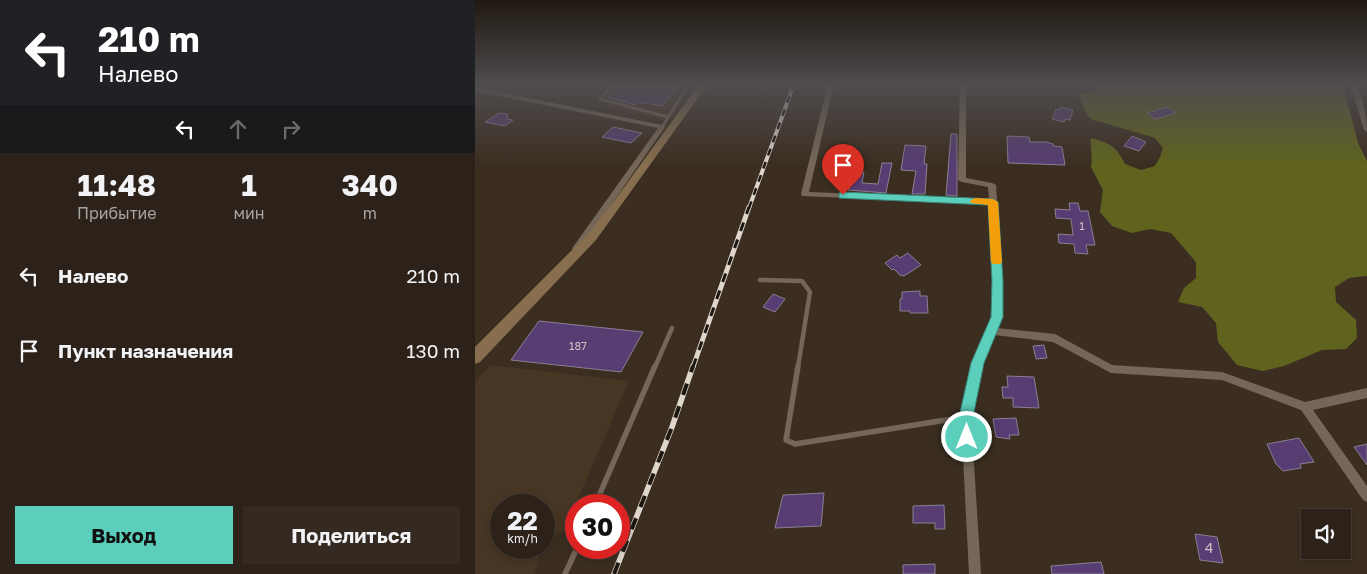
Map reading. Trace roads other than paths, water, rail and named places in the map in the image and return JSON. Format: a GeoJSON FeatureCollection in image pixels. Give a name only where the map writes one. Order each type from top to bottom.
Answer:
{"type":"FeatureCollection","features":[{"type":"Feature","properties":{"kind":"main road"},"geometry":{"type":"LineString","coordinates":[[475,357],[557,275],[606,219],[685,111]]}},
{"type":"Feature","properties":{"kind":"street"},"geometry":{"type":"LineString","coordinates":[[557,275],[662,127],[582,111]]}},
{"type":"Feature","properties":{"kind":"street"},"geometry":{"type":"LineString","coordinates":[[825,111],[805,194],[993,202]]}},
{"type":"Feature","properties":{"kind":"street"},"geometry":{"type":"LineString","coordinates":[[963,111],[962,180],[992,186],[998,281],[997,317],[977,363],[966,417],[975,574]]}},
{"type":"Feature","properties":{"kind":"street"},"geometry":{"type":"LineString","coordinates":[[1361,111],[1367,130]]}},
{"type":"Feature","properties":{"kind":"street"},"geometry":{"type":"LineString","coordinates":[[992,331],[1055,338],[1111,369],[1222,376],[1305,406],[1367,393]]}},
{"type":"Feature","properties":{"kind":"street"},"geometry":{"type":"LineString","coordinates":[[1305,406],[1367,496]]}},
{"type":"Feature","properties":{"kind":"lane"},"geometry":{"type":"LineString","coordinates":[[645,111],[668,117]]}},
{"type":"Feature","properties":{"kind":"lane"},"geometry":{"type":"LineString","coordinates":[[662,127],[672,111]]}},
{"type":"Feature","properties":{"kind":"lane"},"geometry":{"type":"LineString","coordinates":[[760,280],[802,281],[810,292],[786,440],[795,444],[966,417]]}},
{"type":"Feature","properties":{"kind":"lane"},"geometry":{"type":"LineString","coordinates":[[600,494],[672,328]]}},
{"type":"Feature","properties":{"kind":"lane"},"geometry":{"type":"LineString","coordinates":[[565,574],[572,559]]}},
{"type":"Feature","properties":{"kind":"railway"},"geometry":{"type":"LineString","coordinates":[[749,208],[784,111]]}},
{"type":"Feature","properties":{"kind":"railway"},"geometry":{"type":"LineString","coordinates":[[693,367],[749,207]]}},
{"type":"Feature","properties":{"kind":"railway"},"geometry":{"type":"LineString","coordinates":[[614,574],[672,427],[693,366]]}}]}
